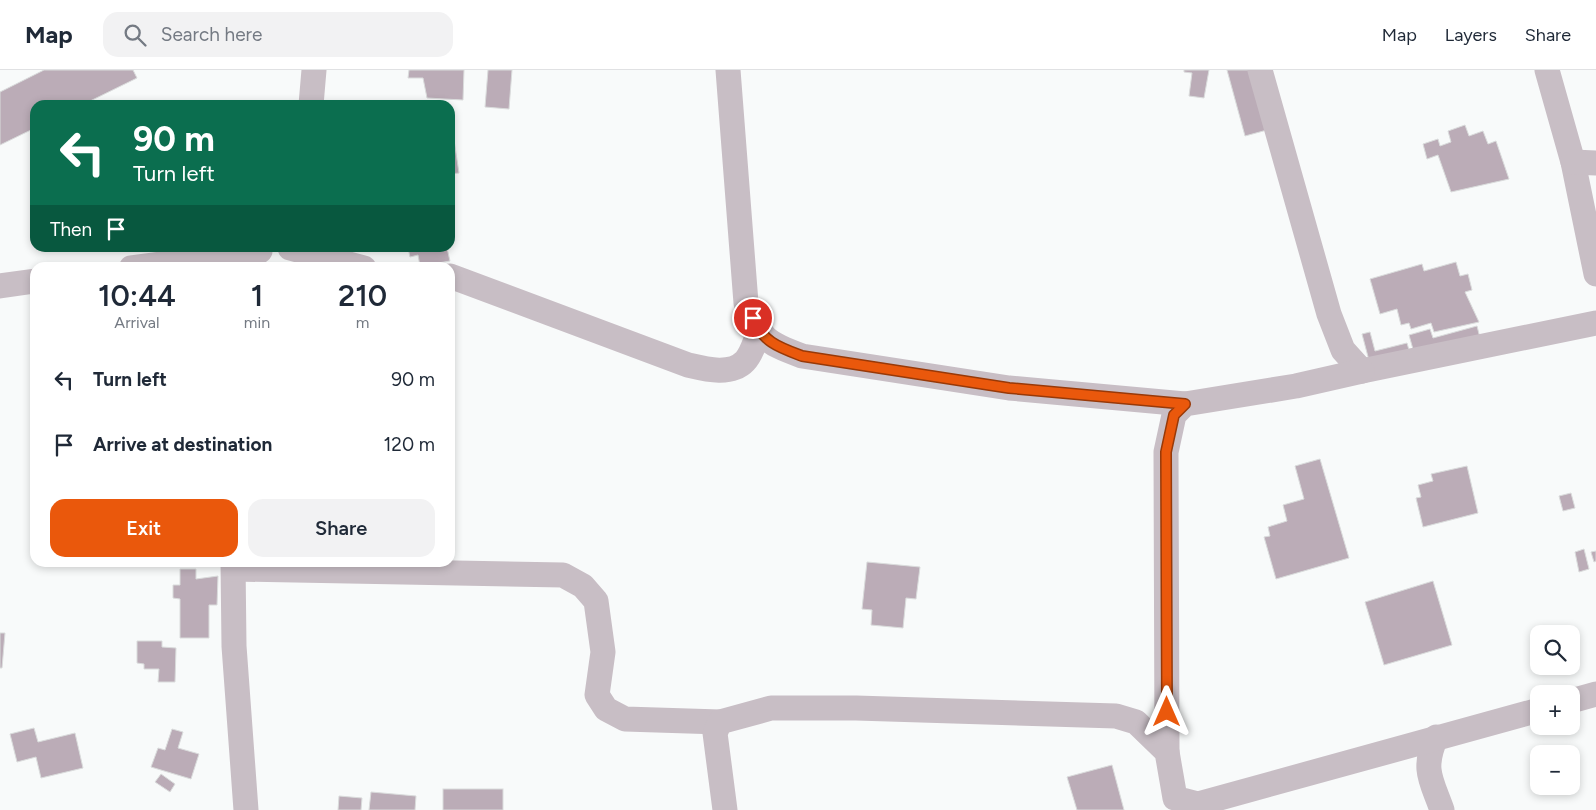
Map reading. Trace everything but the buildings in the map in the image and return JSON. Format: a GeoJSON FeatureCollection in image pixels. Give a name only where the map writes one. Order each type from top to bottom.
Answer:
{"type":"FeatureCollection","features":[{"type":"Feature","properties":{"kind":"street"},"geometry":{"type":"LineString","coordinates":[[311,100],[314,70]]}},
{"type":"Feature","properties":{"kind":"street"},"geometry":{"type":"LineString","coordinates":[[728,70],[746,303],[759,332],[777,346],[802,356],[1009,388],[1185,404],[1296,386],[1596,323]]}},
{"type":"Feature","properties":{"kind":"street"},"geometry":{"type":"LineString","coordinates":[[1260,70],[1329,314],[1343,350],[1362,371]]}},
{"type":"Feature","properties":{"kind":"street"},"geometry":{"type":"LineString","coordinates":[[1547,70],[1584,162],[1596,274]]}},
{"type":"Feature","properties":{"kind":"street"},"geometry":{"type":"LineString","coordinates":[[305,252],[342,262]]}},
{"type":"Feature","properties":{"kind":"street"},"geometry":{"type":"LineString","coordinates":[[189,262],[257,255]]}},
{"type":"Feature","properties":{"kind":"street"},"geometry":{"type":"LineString","coordinates":[[455,278],[688,365],[711,371],[734,368],[746,361],[759,332]]}},
{"type":"Feature","properties":{"kind":"street"},"geometry":{"type":"LineString","coordinates":[[0,286],[30,282]]}},
{"type":"Feature","properties":{"kind":"street"},"geometry":{"type":"LineString","coordinates":[[1185,404],[1174,415],[1166,452],[1167,752],[1176,804],[1198,804],[1530,712]]}},
{"type":"Feature","properties":{"kind":"street"},"geometry":{"type":"LineString","coordinates":[[234,567],[234,646],[246,810]]}},
{"type":"Feature","properties":{"kind":"street"},"geometry":{"type":"LineString","coordinates":[[271,567],[563,575],[583,586],[596,602],[603,652],[597,695],[606,709],[626,719],[720,722],[771,708],[856,708],[1116,716],[1136,722],[1167,752]]}},
{"type":"Feature","properties":{"kind":"street"},"geometry":{"type":"LineString","coordinates":[[1580,698],[1596,694]]}},
{"type":"Feature","properties":{"kind":"street"},"geometry":{"type":"LineString","coordinates":[[720,722],[715,733],[725,810]]}},
{"type":"Feature","properties":{"kind":"street"},"geometry":{"type":"LineString","coordinates":[[1436,737],[1428,756],[1428,771],[1442,810]]}},
{"type":"Feature","properties":{"kind":"route"},"geometry":{"type":"LineString","coordinates":[[753,318],[759,332],[777,346],[802,356],[1009,388],[1185,404],[1174,415],[1166,452],[1167,712]]}}]}
